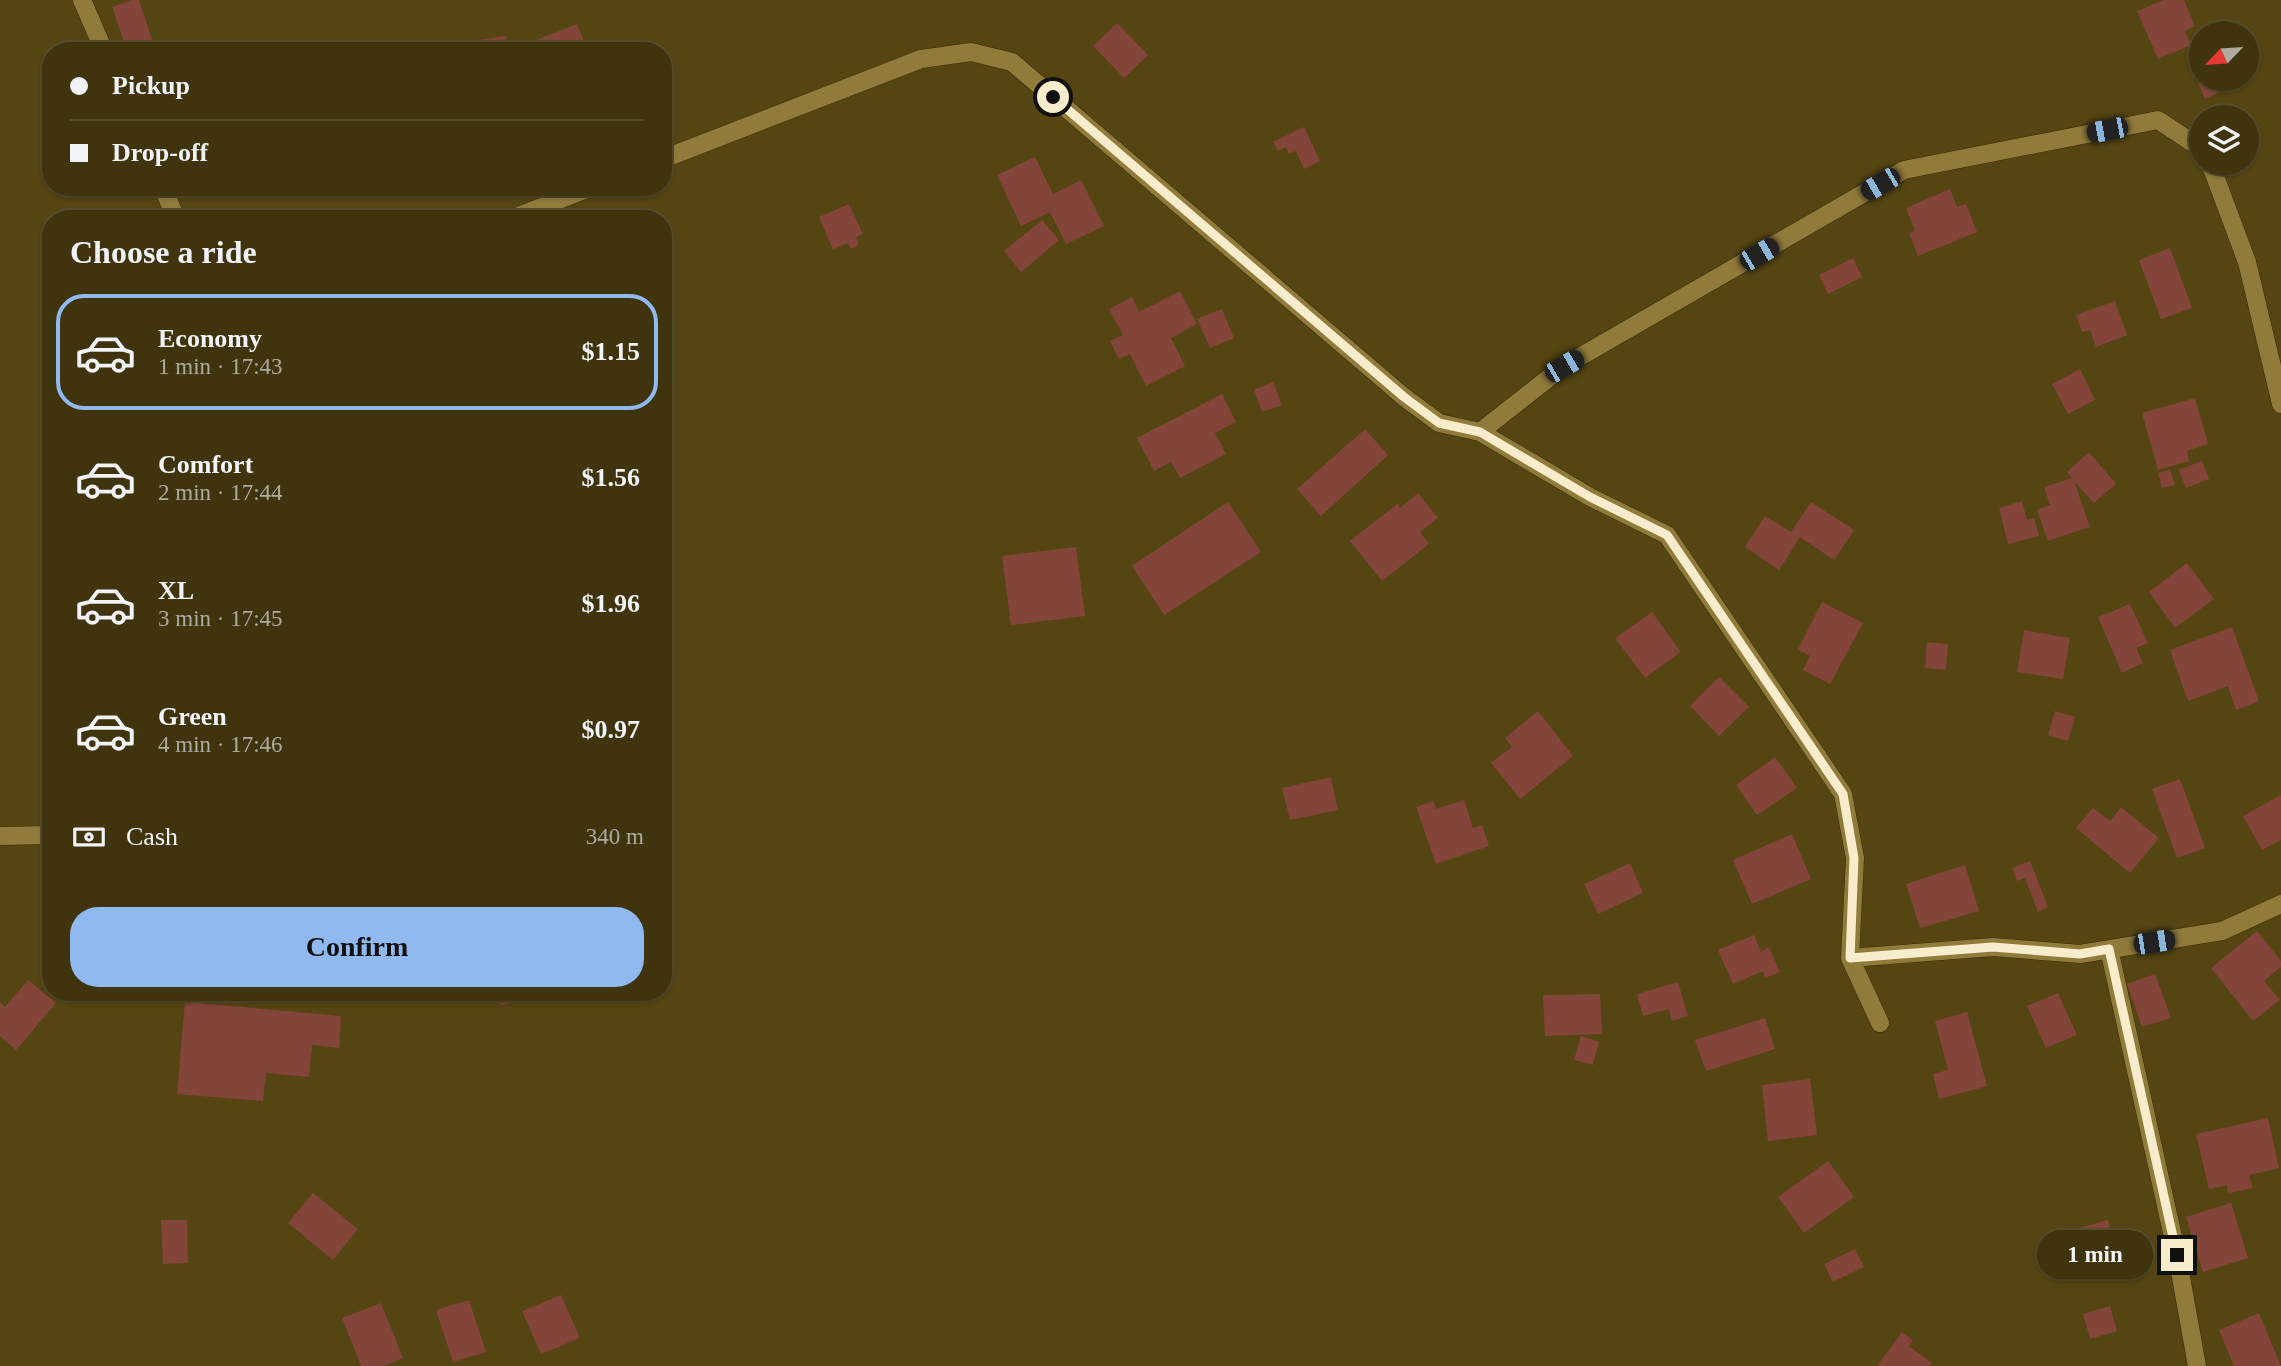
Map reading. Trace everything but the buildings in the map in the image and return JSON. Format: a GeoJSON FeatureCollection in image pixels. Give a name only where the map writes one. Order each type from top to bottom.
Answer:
{"type":"FeatureCollection","features":[{"type":"Feature","properties":{"kind":"street"},"geometry":{"type":"LineString","coordinates":[[82,0],[100,42]]}},
{"type":"Feature","properties":{"kind":"street"},"geometry":{"type":"LineString","coordinates":[[672,156],[921,59],[971,52],[1012,62],[1404,397],[1439,423],[1480,432],[1590,497],[1667,535],[1843,794],[1854,858],[1850,958],[1880,1023]]}},
{"type":"Feature","properties":{"kind":"street"},"geometry":{"type":"LineString","coordinates":[[1480,432],[1564,366],[1904,170],[2158,120],[2189,140]]}},
{"type":"Feature","properties":{"kind":"street"},"geometry":{"type":"LineString","coordinates":[[2214,175],[2247,262],[2281,404]]}},
{"type":"Feature","properties":{"kind":"street"},"geometry":{"type":"LineString","coordinates":[[534,210],[569,196]]}},
{"type":"Feature","properties":{"kind":"street"},"geometry":{"type":"LineString","coordinates":[[0,836],[42,835]]}},
{"type":"Feature","properties":{"kind":"street"},"geometry":{"type":"LineString","coordinates":[[1850,958],[1993,947],[2080,954],[2222,931],[2281,904]]}},
{"type":"Feature","properties":{"kind":"street"},"geometry":{"type":"LineString","coordinates":[[2109,949],[2177,1255],[2197,1366]]}},
{"type":"Feature","properties":{"kind":"route"},"geometry":{"type":"LineString","coordinates":[[1053,97],[1404,397],[1439,423],[1480,432],[1590,497],[1667,535],[1843,794],[1854,858],[1850,958],[1993,947],[2080,954],[2109,949],[2177,1255]]}}]}
